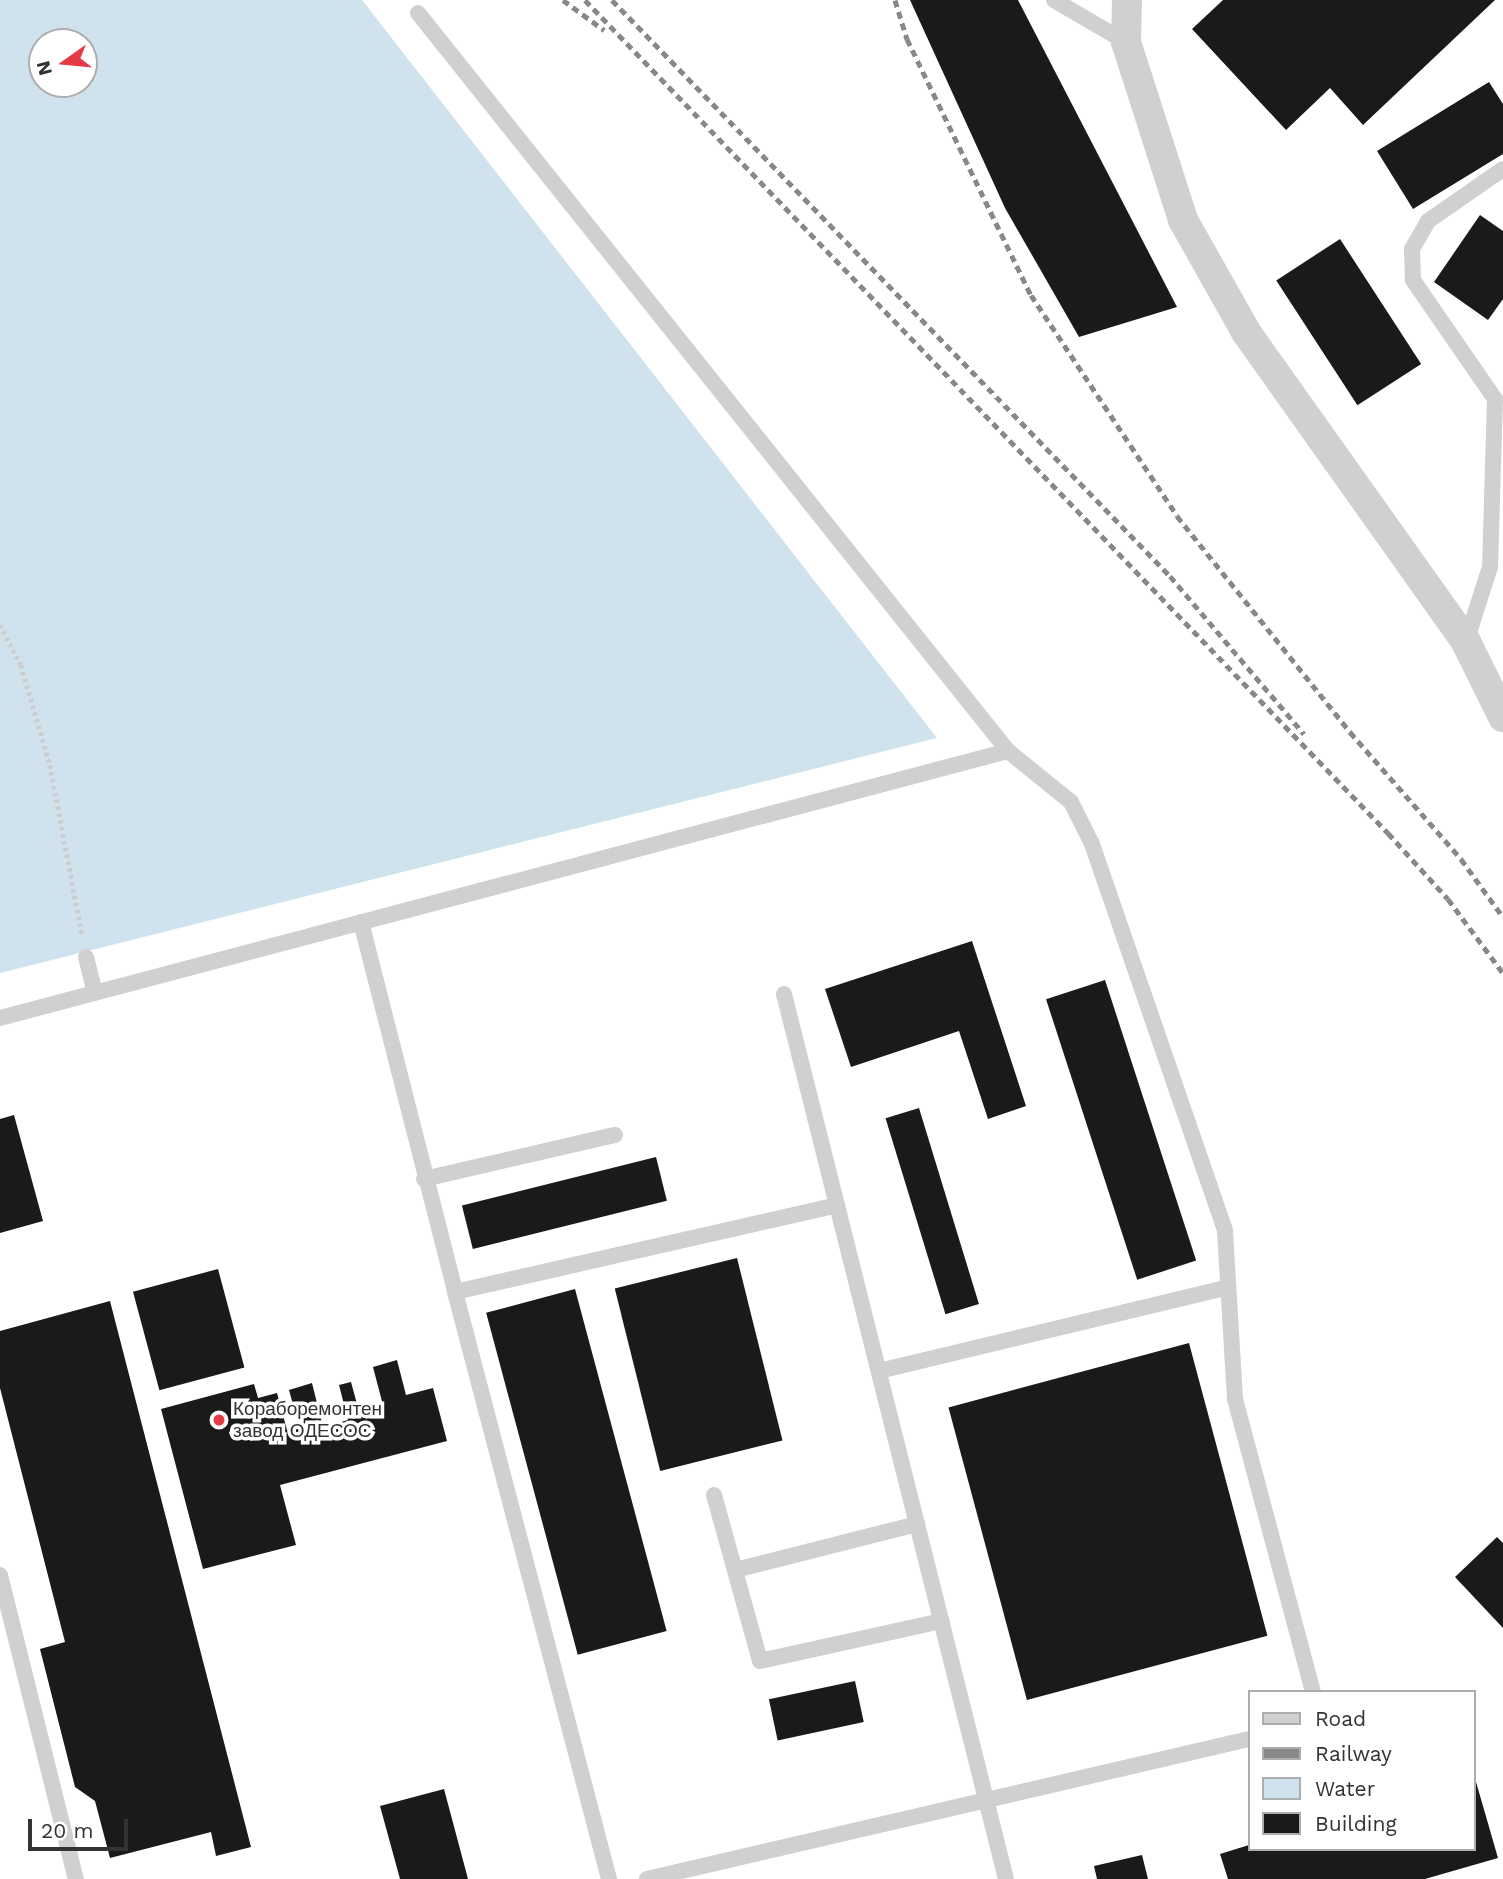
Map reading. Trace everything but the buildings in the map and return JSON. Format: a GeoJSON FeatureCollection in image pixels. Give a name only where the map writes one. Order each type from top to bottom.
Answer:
{"type":"FeatureCollection","features":[{"type":"Feature","properties":{"kind":"street"},"geometry":{"type":"LineString","coordinates":[[1127,0],[1126,42],[1147,117],[1189,232],[1247,332],[1466,642],[1503,717]]}},
{"type":"Feature","properties":{"kind":"lane"},"geometry":{"type":"LineString","coordinates":[[1054,0],[1126,42]]}},
{"type":"Feature","properties":{"kind":"lane"},"geometry":{"type":"LineString","coordinates":[[418,13],[1008,751],[1071,803],[1092,844],[1225,1231],[1235,1399],[1312,1690]]}},
{"type":"Feature","properties":{"kind":"lane"},"geometry":{"type":"LineString","coordinates":[[1466,642],[1490,567],[1499,399],[1413,280],[1412,249],[1428,221],[1503,169]]}},
{"type":"Feature","properties":{"kind":"lane"},"geometry":{"type":"LineString","coordinates":[[0,1018],[1008,751]]}},
{"type":"Feature","properties":{"kind":"lane"},"geometry":{"type":"LineString","coordinates":[[361,922],[424,1179],[609,1879]]}},
{"type":"Feature","properties":{"kind":"lane"},"geometry":{"type":"LineString","coordinates":[[86,957],[95,992]]}},
{"type":"Feature","properties":{"kind":"lane"},"geometry":{"type":"LineString","coordinates":[[785,994],[1006,1879]]}},
{"type":"Feature","properties":{"kind":"lane"},"geometry":{"type":"LineString","coordinates":[[424,1179],[615,1135]]}},
{"type":"Feature","properties":{"kind":"lane"},"geometry":{"type":"LineString","coordinates":[[455,1292],[837,1205]]}},
{"type":"Feature","properties":{"kind":"lane"},"geometry":{"type":"LineString","coordinates":[[878,1371],[1228,1287]]}},
{"type":"Feature","properties":{"kind":"lane"},"geometry":{"type":"LineString","coordinates":[[714,1495],[760,1661],[942,1621]]}},
{"type":"Feature","properties":{"kind":"lane"},"geometry":{"type":"LineString","coordinates":[[735,1570],[917,1524]]}},
{"type":"Feature","properties":{"kind":"lane"},"geometry":{"type":"LineString","coordinates":[[0,1575],[76,1879]]}},
{"type":"Feature","properties":{"kind":"lane"},"geometry":{"type":"LineString","coordinates":[[647,1879],[986,1797],[1248,1740]]}},
{"type":"Feature","properties":{"kind":"path"},"geometry":{"type":"LineString","coordinates":[[0,625],[21,665],[50,765],[86,957]]}},
{"type":"Feature","properties":{"kind":"water"},"geometry":{"type":"Polygon","coordinates":[[[0,0],[362,0],[937,738],[0,973],[0,0]]]}},
{"type":"Feature","properties":{"kind":"railway"},"geometry":{"type":"LineString","coordinates":[[563,0],[604,30]]}},
{"type":"Feature","properties":{"kind":"railway"},"geometry":{"type":"LineString","coordinates":[[585,0],[1388,833],[1448,899],[1503,973]]}},
{"type":"Feature","properties":{"kind":"railway"},"geometry":{"type":"LineString","coordinates":[[612,0],[1170,576],[1304,734]]}},
{"type":"Feature","properties":{"kind":"railway"},"geometry":{"type":"LineString","coordinates":[[895,0],[907,39],[1031,295],[1177,516],[1350,732],[1461,859],[1503,917]]}},
{"type":"Feature","properties":{"kind":"place","name":"Кораборемонтен завод ОДЕСОС"},"geometry":{"type":"Point","coordinates":[219,1420]}}]}
